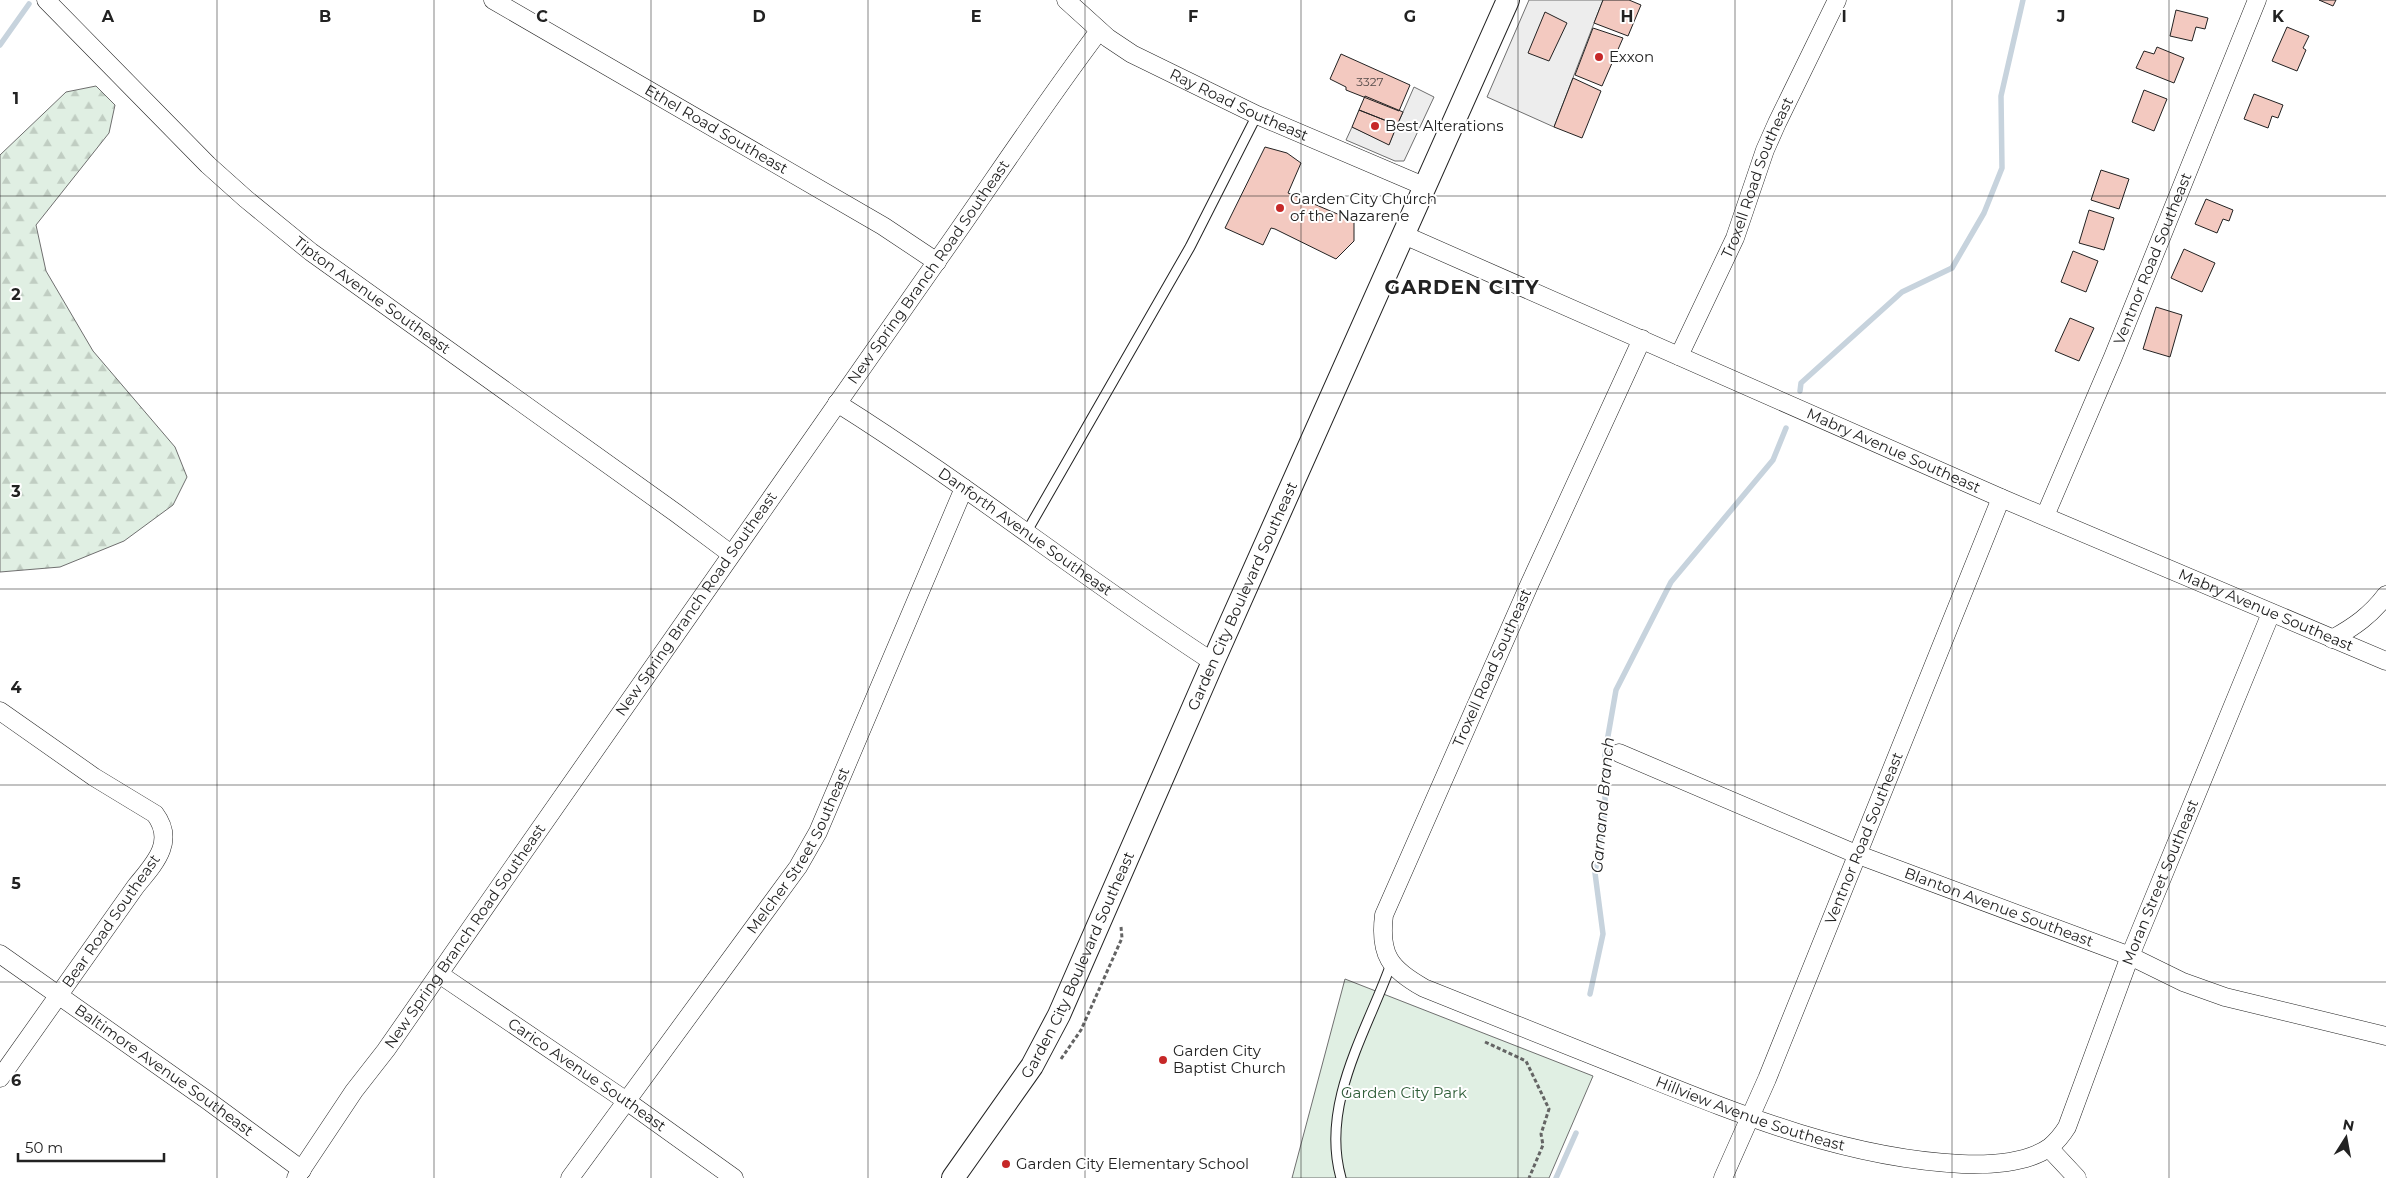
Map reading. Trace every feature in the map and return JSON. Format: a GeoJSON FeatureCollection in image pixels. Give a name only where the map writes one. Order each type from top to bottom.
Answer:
{"type":"FeatureCollection","features":[{"type":"Feature","properties":{"kind":"street","name":"Tipton Avenue Southeast"},"geometry":{"type":"LineString","coordinates":[[46,0],[208,165],[304,246],[731,554]]}},
{"type":"Feature","properties":{"kind":"street","name":"Ethel Road Southeast"},"geometry":{"type":"LineString","coordinates":[[493,0],[883,226],[937,262]]}},
{"type":"Feature","properties":{"kind":"street","name":"Ray Road Southeast"},"geometry":{"type":"LineString","coordinates":[[1066,0],[1099,31],[1132,54],[1257,115],[1426,186]]}},
{"type":"Feature","properties":{"kind":"street","name":"Garden City Boulevard Southeast"},"geometry":{"type":"LineString","coordinates":[[953,1178],[1027,1074],[1059,1015],[1213,662],[1508,0]]}},
{"type":"Feature","properties":{"kind":"street","name":"Troxell Road Southeast"},"geometry":{"type":"LineString","coordinates":[[1679,356],[1734,238],[1777,123],[1837,0]]}},
{"type":"Feature","properties":{"kind":"street","name":"Ventnor Road Southeast"},"geometry":{"type":"LineString","coordinates":[[2045,516],[2113,357],[2257,0]]}},
{"type":"Feature","properties":{"kind":"street","name":"New Spring Branch Road Southeast"},"geometry":{"type":"LineString","coordinates":[[299,1174],[354,1091],[439,974],[937,262],[1053,92],[1099,31]]}},
{"type":"Feature","properties":{"kind":"street","name":"Mabry Avenue Southeast"},"geometry":{"type":"LineString","coordinates":[[1404,235],[2001,498],[2386,661]]}},
{"type":"Feature","properties":{"kind":"street","name":"Troxell Road Southeast"},"geometry":{"type":"LineString","coordinates":[[1391,964],[1383,940],[1384,915],[1518,609],[1642,340]]}},
{"type":"Feature","properties":{"kind":"street","name":"Danforth Avenue Southeast"},"geometry":{"type":"LineString","coordinates":[[837,403],[964,488],[1025,533],[1213,662]]}},
{"type":"Feature","properties":{"kind":"street","name":"Melcher Street Southeast"},"geometry":{"type":"LineString","coordinates":[[570,1178],[628,1102],[798,868],[818,832],[964,488]]}},
{"type":"Feature","properties":{"kind":"street","name":"Ventnor Road Southeast"},"geometry":{"type":"LineString","coordinates":[[1723,1178],[1750,1118],[2001,498]]}},
{"type":"Feature","properties":{"kind":"street"},"geometry":{"type":"LineString","coordinates":[[2332,639],[2355,626],[2375,610],[2386,595]]}},
{"type":"Feature","properties":{"kind":"street","name":"Moran Street Southeast"},"geometry":{"type":"LineString","coordinates":[[2048,1148],[2058,1140],[2067,1127],[2130,956],[2271,613]]}},
{"type":"Feature","properties":{"kind":"street","name":"Bear Road Southeast"},"geometry":{"type":"LineString","coordinates":[[0,711],[94,777],[156,814],[162,823],[165,834],[161,851],[155,863],[136,886],[0,1078]]}},
{"type":"Feature","properties":{"kind":"street","name":"Blanton Avenue Southeast"},"geometry":{"type":"LineString","coordinates":[[1619,753],[1856,854],[2130,956],[2183,982],[2225,997],[2386,1036]]}},
{"type":"Feature","properties":{"kind":"street","name":"Baltimore Avenue Southeast"},"geometry":{"type":"LineString","coordinates":[[0,954],[59,995],[299,1174]]}},
{"type":"Feature","properties":{"kind":"street","name":"Hillview Avenue Southeast"},"geometry":{"type":"LineString","coordinates":[[1391,964],[1403,976],[1424,988],[1750,1118],[1858,1150],[1934,1162],[1981,1164],[2008,1162],[2048,1148]]}},
{"type":"Feature","properties":{"kind":"street","name":"Carico Avenue Southeast"},"geometry":{"type":"LineString","coordinates":[[439,974],[628,1102],[734,1178]]}},
{"type":"Feature","properties":{"kind":"street"},"geometry":{"type":"LineString","coordinates":[[2048,1148],[2077,1178]]}},
{"type":"Feature","properties":{"kind":"lane"},"geometry":{"type":"LineString","coordinates":[[1025,533],[1190,247],[1257,115]]}},
{"type":"Feature","properties":{"kind":"lane"},"geometry":{"type":"LineString","coordinates":[[1341,1178],[1335,1131],[1342,1089],[1391,964]]}},
{"type":"Feature","properties":{"kind":"path"},"geometry":{"type":"LineString","coordinates":[[1065,1054],[1082,1030],[1104,978]]}},
{"type":"Feature","properties":{"kind":"path"},"geometry":{"type":"LineString","coordinates":[[1485,1042],[1526,1060],[1549,1110],[1541,1134],[1543,1145],[1529,1178]]}},
{"type":"Feature","properties":{"kind":"green space"},"geometry":{"type":"Polygon","coordinates":[[[96,86],[115,105],[109,133],[36,225],[46,271],[93,351],[175,447],[187,477],[173,505],[124,541],[60,567],[0,572],[0,155],[66,92],[96,86]]]}},
{"type":"Feature","properties":{"kind":"green space","name":"Garden City Park"},"geometry":{"type":"Polygon","coordinates":[[[1345,979],[1593,1076],[1549,1178],[1292,1178],[1345,979]]]}},
{"type":"Feature","properties":{"kind":"shaded area"},"geometry":{"type":"Polygon","coordinates":[[[1529,0],[1603,0],[1554,127],[1487,97],[1529,0]]]}},
{"type":"Feature","properties":{"kind":"shaded area"},"geometry":{"type":"Polygon","coordinates":[[[1414,87],[1434,97],[1404,161],[1395,161],[1346,140],[1352,127],[1389,144],[1414,87]]]}},
{"type":"Feature","properties":{"kind":"building"},"geometry":{"type":"Polygon","coordinates":[[[1603,0],[1629,0],[1641,5],[1628,36],[1594,23],[1603,0]]]}},
{"type":"Feature","properties":{"kind":"building"},"geometry":{"type":"Polygon","coordinates":[[[2319,0],[2336,0],[2333,6],[2319,0]]]}},
{"type":"Feature","properties":{"kind":"building"},"geometry":{"type":"Polygon","coordinates":[[[2176,10],[2208,18],[2205,29],[2196,27],[2192,41],[2170,36],[2176,10]]]}},
{"type":"Feature","properties":{"kind":"building"},"geometry":{"type":"Polygon","coordinates":[[[1545,12],[1567,23],[1549,61],[1528,53],[1545,12]]]}},
{"type":"Feature","properties":{"kind":"building"},"geometry":{"type":"Polygon","coordinates":[[[2287,27],[2309,36],[2303,48],[2306,50],[2297,71],[2272,61],[2287,27]]]}},
{"type":"Feature","properties":{"kind":"building","name":"Exxon"},"geometry":{"type":"Polygon","coordinates":[[[1593,28],[1623,38],[1602,86],[1575,75],[1593,28]]]}},
{"type":"Feature","properties":{"kind":"building"},"geometry":{"type":"Polygon","coordinates":[[[2157,47],[2184,58],[2174,83],[2136,68],[2144,51],[2154,54],[2157,47]]]}},
{"type":"Feature","properties":{"kind":"building"},"geometry":{"type":"Polygon","coordinates":[[[1341,54],[1410,85],[1399,111],[1346,90],[1346,87],[1330,79],[1341,54]]]}},
{"type":"Feature","properties":{"kind":"building"},"geometry":{"type":"Polygon","coordinates":[[[1573,78],[1601,91],[1582,138],[1554,127],[1573,78]]]}},
{"type":"Feature","properties":{"kind":"building"},"geometry":{"type":"Polygon","coordinates":[[[2144,90],[2167,99],[2154,131],[2132,122],[2144,90]]]}},
{"type":"Feature","properties":{"kind":"building"},"geometry":{"type":"Polygon","coordinates":[[[2254,94],[2283,105],[2278,118],[2272,116],[2268,128],[2244,119],[2254,94]]]}},
{"type":"Feature","properties":{"kind":"building"},"geometry":{"type":"Polygon","coordinates":[[[1365,96],[1403,112],[1397,125],[1359,110],[1365,96]]]}},
{"type":"Feature","properties":{"kind":"building","name":"Best Alterations"},"geometry":{"type":"Polygon","coordinates":[[[1359,110],[1397,125],[1389,145],[1352,127],[1359,110]]]}},
{"type":"Feature","properties":{"kind":"building","name":"Garden City Church of the Nazarene"},"geometry":{"type":"Polygon","coordinates":[[[1265,147],[1287,153],[1301,163],[1288,193],[1354,221],[1354,241],[1336,259],[1275,229],[1271,228],[1263,245],[1225,228],[1265,147]]]}},
{"type":"Feature","properties":{"kind":"building"},"geometry":{"type":"Polygon","coordinates":[[[2101,170],[2129,179],[2119,209],[2091,200],[2101,170]]]}},
{"type":"Feature","properties":{"kind":"building"},"geometry":{"type":"Polygon","coordinates":[[[2206,199],[2233,210],[2229,221],[2223,219],[2217,233],[2195,224],[2206,199]]]}},
{"type":"Feature","properties":{"kind":"building"},"geometry":{"type":"Polygon","coordinates":[[[2089,210],[2114,218],[2104,250],[2079,243],[2089,210]]]}},
{"type":"Feature","properties":{"kind":"building"},"geometry":{"type":"Polygon","coordinates":[[[2184,249],[2215,263],[2202,292],[2171,278],[2184,249]]]}},
{"type":"Feature","properties":{"kind":"building"},"geometry":{"type":"Polygon","coordinates":[[[2073,251],[2098,261],[2086,292],[2061,282],[2073,251]]]}},
{"type":"Feature","properties":{"kind":"building"},"geometry":{"type":"Polygon","coordinates":[[[2156,307],[2182,315],[2170,357],[2143,349],[2156,307]]]}},
{"type":"Feature","properties":{"kind":"building"},"geometry":{"type":"Polygon","coordinates":[[[2070,318],[2094,328],[2079,361],[2055,351],[2070,318]]]}},
{"type":"Feature","properties":{"kind":"waterway","name":"Garnand Branch"},"geometry":{"type":"LineString","coordinates":[[1800,391],[1801,383],[1902,292],[1952,268],[1984,213],[2002,168],[2001,96],[2023,0]]}},
{"type":"Feature","properties":{"kind":"waterway"},"geometry":{"type":"LineString","coordinates":[[0,45],[29,4]]}},
{"type":"Feature","properties":{"kind":"waterway","name":"Garnand Branch"},"geometry":{"type":"LineString","coordinates":[[1590,994],[1603,934],[1595,873],[1605,811],[1605,753],[1616,690],[1671,582],[1773,460],[1786,428]]}},
{"type":"Feature","properties":{"kind":"waterway","name":"Garnand Branch"},"geometry":{"type":"LineString","coordinates":[[1556,1178],[1576,1133]]}},
{"type":"Feature","properties":{"kind":"place","name":"Exxon"},"geometry":{"type":"Point","coordinates":[1599,57]}},
{"type":"Feature","properties":{"kind":"place","name":"Best Alterations"},"geometry":{"type":"Point","coordinates":[1375,126]}},
{"type":"Feature","properties":{"kind":"place","name":"Garden City Church of the Nazarene"},"geometry":{"type":"Point","coordinates":[1280,208]}},
{"type":"Feature","properties":{"kind":"place","name":"Garden City Baptist Church"},"geometry":{"type":"Point","coordinates":[1163,1060]}},
{"type":"Feature","properties":{"kind":"place","name":"Garden City Elementary School"},"geometry":{"type":"Point","coordinates":[1006,1164]}},
{"type":"Feature","properties":{"kind":"district","name":"GARDEN CITY"},"geometry":{"type":"Point","coordinates":[1462,287]}}]}
